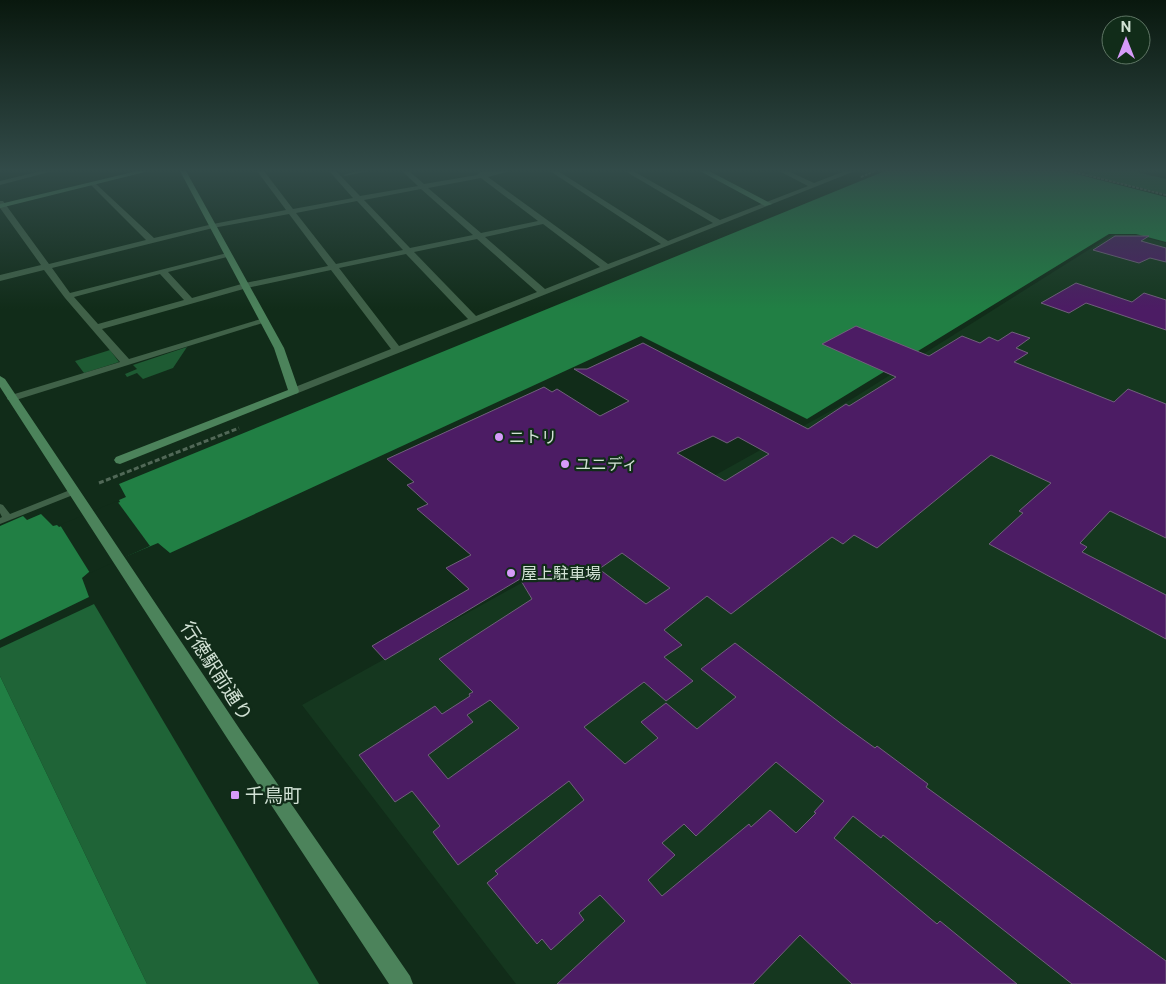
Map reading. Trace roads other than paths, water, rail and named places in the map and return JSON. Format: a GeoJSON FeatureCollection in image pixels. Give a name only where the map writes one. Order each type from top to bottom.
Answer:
{"type":"FeatureCollection","features":[{"type":"Feature","properties":{"kind":"street"},"geometry":{"type":"LineString","coordinates":[[10,217],[68,296],[127,363]]}},
{"type":"Feature","properties":{"kind":"street"},"geometry":{"type":"LineString","coordinates":[[127,217],[151,240]]}},
{"type":"Feature","properties":{"kind":"street"},"geometry":{"type":"LineString","coordinates":[[208,217],[279,348],[294,391]]}},
{"type":"Feature","properties":{"kind":"street"},"geometry":{"type":"LineString","coordinates":[[0,278],[151,240],[263,217]]}},
{"type":"Feature","properties":{"kind":"street"},"geometry":{"type":"LineString","coordinates":[[294,217],[397,350]]}},
{"type":"Feature","properties":{"kind":"street"},"geometry":{"type":"LineString","coordinates":[[375,217],[474,320]]}},
{"type":"Feature","properties":{"kind":"street"},"geometry":{"type":"LineString","coordinates":[[457,217],[544,292]]}},
{"type":"Feature","properties":{"kind":"street"},"geometry":{"type":"LineString","coordinates":[[537,217],[607,268]]}},
{"type":"Feature","properties":{"kind":"street"},"geometry":{"type":"LineString","coordinates":[[624,217],[667,244]]}},
{"type":"Feature","properties":{"kind":"street"},"geometry":{"type":"LineString","coordinates":[[708,217],[719,223]]}},
{"type":"Feature","properties":{"kind":"street"},"geometry":{"type":"LineString","coordinates":[[120,460],[735,217]]}},
{"type":"Feature","properties":{"kind":"street"},"geometry":{"type":"LineString","coordinates":[[96,328],[245,286],[544,222]]}},
{"type":"Feature","properties":{"kind":"street"},"geometry":{"type":"LineString","coordinates":[[68,296],[228,254]]}},
{"type":"Feature","properties":{"kind":"street"},"geometry":{"type":"LineString","coordinates":[[162,271],[190,302]]}},
{"type":"Feature","properties":{"kind":"street"},"geometry":{"type":"LineString","coordinates":[[12,398],[264,321]]}},
{"type":"Feature","properties":{"kind":"street","name":"行徳駅前通り"},"geometry":{"type":"LineString","coordinates":[[0,379],[235,736],[402,984]]}},
{"type":"Feature","properties":{"kind":"lane"},"geometry":{"type":"LineString","coordinates":[[0,507],[4,519],[75,491]]}},
{"type":"Feature","properties":{"kind":"place","name":"ニトリ"},"geometry":{"type":"Point","coordinates":[499,437]}},
{"type":"Feature","properties":{"kind":"place","name":"ユニディ"},"geometry":{"type":"Point","coordinates":[565,464]}},
{"type":"Feature","properties":{"kind":"place","name":"屋上駐車場"},"geometry":{"type":"Point","coordinates":[511,573]}},
{"type":"Feature","properties":{"kind":"place","name":"千鳥町"},"geometry":{"type":"Point","coordinates":[235,795]}}]}
